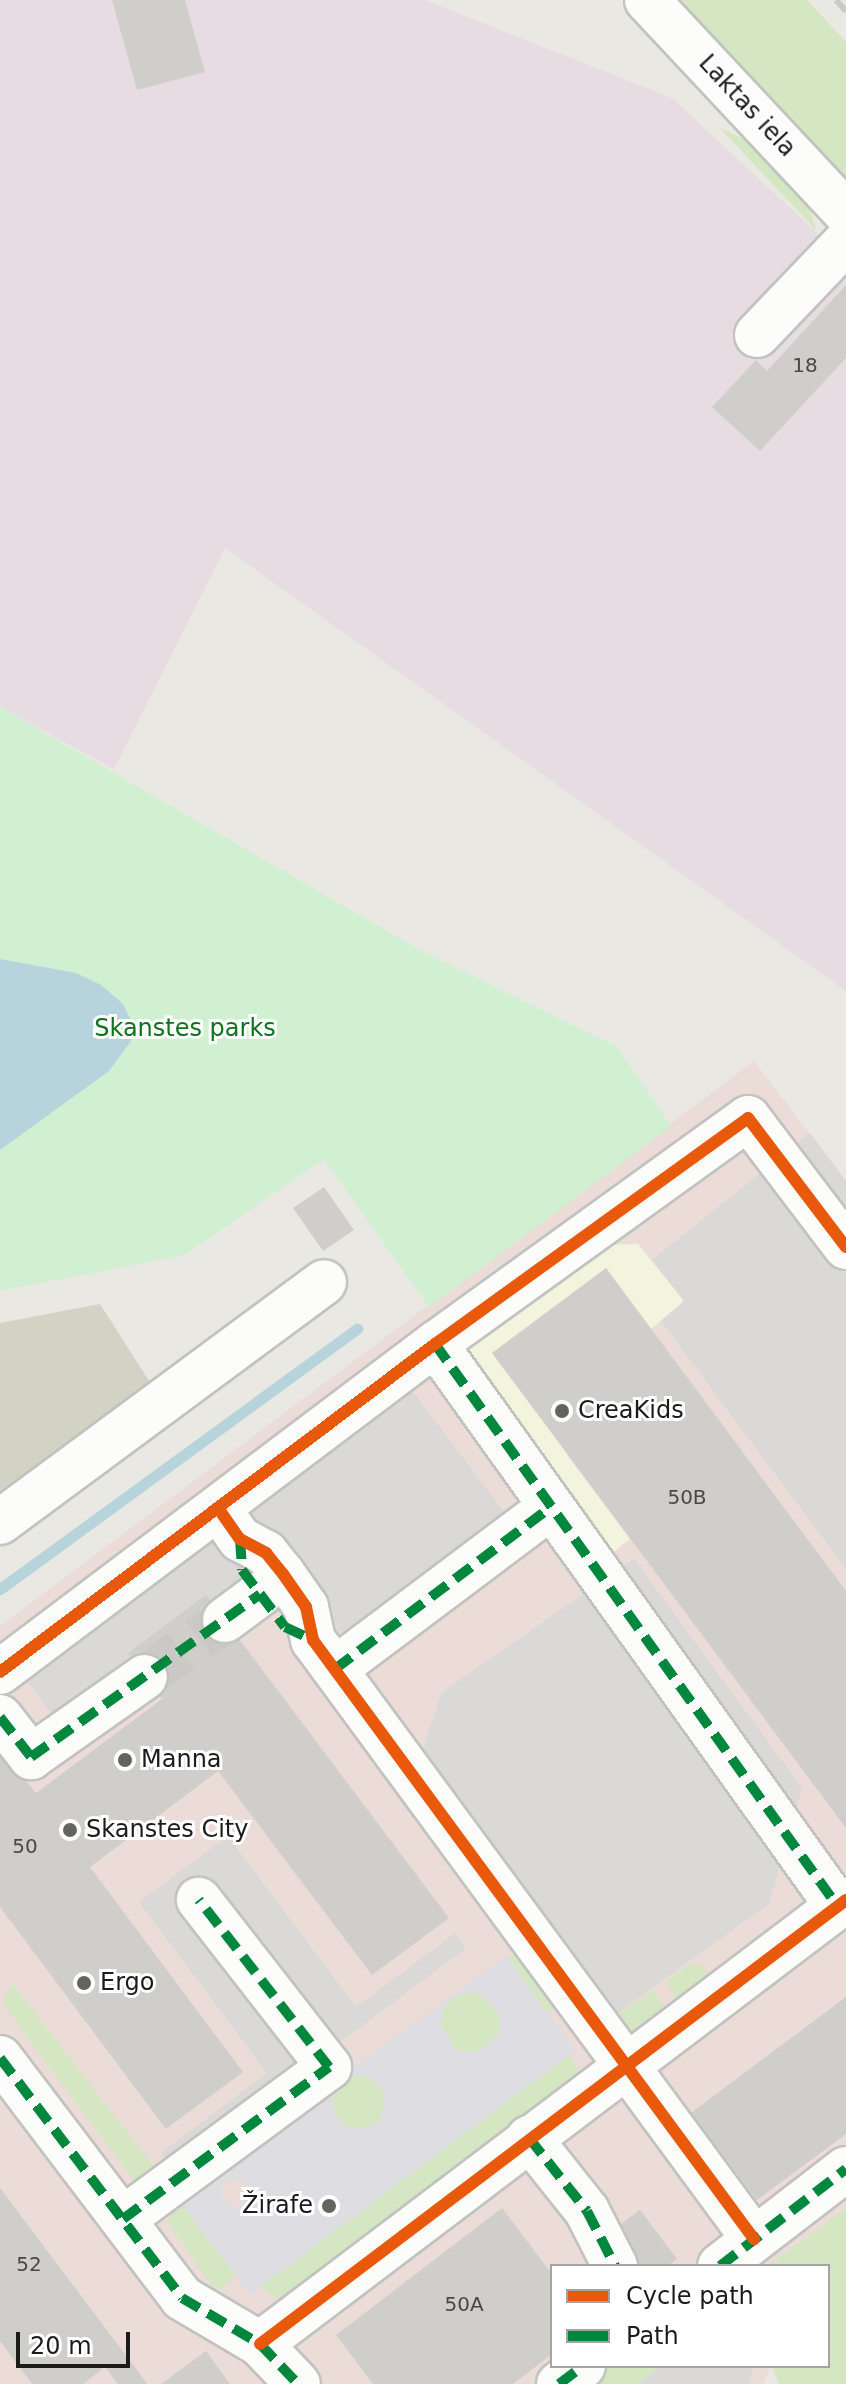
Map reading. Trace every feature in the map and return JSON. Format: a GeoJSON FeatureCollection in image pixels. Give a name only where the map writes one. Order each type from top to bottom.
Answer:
{"type":"FeatureCollection","features":[{"type":"Feature","properties":{"kind":"street","name":"Laktas iela"},"geometry":{"type":"LineString","coordinates":[[647,0],[846,213]]}},
{"type":"Feature","properties":{"kind":"street"},"geometry":{"type":"LineString","coordinates":[[757,335],[846,242]]}},
{"type":"Feature","properties":{"kind":"street"},"geometry":{"type":"LineString","coordinates":[[0,1672],[229,1523],[435,1344],[748,1118],[846,1247]]}},
{"type":"Feature","properties":{"kind":"street"},"geometry":{"type":"LineString","coordinates":[[0,1522],[324,1282]]}},
{"type":"Feature","properties":{"kind":"street"},"geometry":{"type":"LineString","coordinates":[[260,2344],[842,1904],[435,1344]]}},
{"type":"Feature","properties":{"kind":"street"},"geometry":{"type":"LineString","coordinates":[[324,1654],[551,1507]]}},
{"type":"Feature","properties":{"kind":"street"},"geometry":{"type":"LineString","coordinates":[[229,1523],[242,1570],[285,1627],[324,1654]]}},
{"type":"Feature","properties":{"kind":"street"},"geometry":{"type":"LineString","coordinates":[[229,1523],[266,1553],[283,1574],[306,1607],[324,1654],[628,2063],[735,2257],[846,2169]]}},
{"type":"Feature","properties":{"kind":"street"},"geometry":{"type":"LineString","coordinates":[[225,1620],[260,1594]]}},
{"type":"Feature","properties":{"kind":"street"},"geometry":{"type":"LineString","coordinates":[[0,1717],[31,1757],[145,1677]]}},
{"type":"Feature","properties":{"kind":"street"},"geometry":{"type":"LineString","coordinates":[[123,2219],[329,2067],[199,1900]]}},
{"type":"Feature","properties":{"kind":"street"},"geometry":{"type":"LineString","coordinates":[[0,2058],[182,2298],[260,2344],[298,2384]]}},
{"type":"Feature","properties":{"kind":"street"},"geometry":{"type":"LineString","coordinates":[[529,2138],[587,2211],[614,2264]]}},
{"type":"Feature","properties":{"kind":"street"},"geometry":{"type":"LineString","coordinates":[[559,2384],[580,2368]]}},
{"type":"Feature","properties":{"kind":"shaded area"},"geometry":{"type":"Polygon","coordinates":[[[0,0],[425,0],[672,98],[846,260],[846,991],[225,548],[114,769],[0,707],[0,0]]]}},
{"type":"Feature","properties":{"kind":"shaded area"},"geometry":{"type":"Polygon","coordinates":[[[754,1061],[846,1181],[846,2208],[774,2264],[550,2264],[550,2368],[769,2368],[764,2384],[0,2384],[0,1626],[754,1061]]]}},
{"type":"Feature","properties":{"kind":"shaded area"},"geometry":{"type":"Polygon","coordinates":[[[810,1133],[846,1181],[846,1569],[661,1321],[684,1301],[652,1260],[810,1133]]]}},
{"type":"Feature","properties":{"kind":"shaded area","name":"CreaKids"},"geometry":{"type":"Polygon","coordinates":[[[638,1244],[684,1301],[651,1329],[680,1368],[567,1455],[630,1539],[606,1558],[464,1349],[591,1245],[638,1244]]]}},
{"type":"Feature","properties":{"kind":"shaded area"},"geometry":{"type":"Polygon","coordinates":[[[100,1304],[151,1384],[0,1491],[0,1323],[100,1304]]]}},
{"type":"Feature","properties":{"kind":"shaded area"},"geometry":{"type":"Polygon","coordinates":[[[407,1384],[505,1513],[342,1636],[280,1550],[56,1720],[21,1672],[407,1384]]]}},
{"type":"Feature","properties":{"kind":"shaded area"},"geometry":{"type":"Polygon","coordinates":[[[634,1559],[802,1788],[769,1904],[615,2015],[421,1754],[442,1692],[634,1559]]]}},
{"type":"Feature","properties":{"kind":"shaded area"},"geometry":{"type":"Polygon","coordinates":[[[228,1836],[356,2007],[455,1933],[466,1948],[173,2168],[161,2153],[267,2073],[139,1902],[228,1836]]]}},
{"type":"Feature","properties":{"kind":"shaded area"},"geometry":{"type":"Polygon","coordinates":[[[506,1956],[575,2051],[250,2295],[176,2197],[506,1956]],[[462,1993],[445,2005],[440,2025],[456,2050],[476,2053],[498,2035],[500,2015],[480,1994],[462,1993]],[[351,2075],[332,2095],[334,2113],[346,2126],[365,2129],[380,2120],[386,2095],[369,2076],[351,2075]],[[231,2180],[223,2185],[222,2199],[237,2207],[245,2202],[248,2190],[240,2180],[231,2180]]]}},
{"type":"Feature","properties":{"kind":"shaded area"},"geometry":{"type":"Polygon","coordinates":[[[659,2368],[753,2368],[748,2384],[638,2384],[659,2368]]]}},
{"type":"Feature","properties":{"kind":"green space"},"geometry":{"type":"Polygon","coordinates":[[[677,0],[807,0],[846,42],[846,181],[677,0]]]}},
{"type":"Feature","properties":{"kind":"green space"},"geometry":{"type":"Polygon","coordinates":[[[720,128],[748,141],[803,188],[816,230],[720,128]]]}},
{"type":"Feature","properties":{"kind":"green space","name":"Skanstes parks"},"geometry":{"type":"Polygon","coordinates":[[[0,707],[418,949],[617,1047],[671,1126],[429,1307],[324,1159],[184,1255],[0,1291],[0,707]]]}},
{"type":"Feature","properties":{"kind":"green space"},"geometry":{"type":"Polygon","coordinates":[[[513,1954],[523,1957],[559,2005],[547,2013],[506,1956],[513,1954]]]}},
{"type":"Feature","properties":{"kind":"green space"},"geometry":{"type":"Polygon","coordinates":[[[690,1964],[701,1965],[711,1978],[684,2009],[665,1982],[690,1964]]]}},
{"type":"Feature","properties":{"kind":"green space"},"geometry":{"type":"Polygon","coordinates":[[[13,1984],[159,2173],[135,2182],[2,2003],[13,1984]]]}},
{"type":"Feature","properties":{"kind":"green space"},"geometry":{"type":"Polygon","coordinates":[[[653,1990],[673,2019],[632,2035],[618,2015],[653,1990]]]}},
{"type":"Feature","properties":{"kind":"green space"},"geometry":{"type":"Polygon","coordinates":[[[470,1993],[482,1995],[491,2002],[498,2011],[498,2035],[491,2044],[482,2051],[470,2053],[458,2051],[449,2044],[442,2035],[440,2023],[442,2011],[449,2002],[458,1995],[470,1993]]]}},
{"type":"Feature","properties":{"kind":"green space"},"geometry":{"type":"Polygon","coordinates":[[[569,2055],[581,2075],[283,2305],[261,2286],[569,2055]]]}},
{"type":"Feature","properties":{"kind":"green space"},"geometry":{"type":"Polygon","coordinates":[[[359,2075],[370,2077],[378,2083],[384,2091],[384,2113],[378,2121],[370,2127],[359,2129],[348,2127],[340,2121],[334,2113],[332,2102],[334,2091],[340,2083],[348,2077],[359,2075]]]}},
{"type":"Feature","properties":{"kind":"green space"},"geometry":{"type":"Polygon","coordinates":[[[176,2197],[236,2276],[216,2291],[168,2223],[176,2197]]]}},
{"type":"Feature","properties":{"kind":"green space"},"geometry":{"type":"Polygon","coordinates":[[[846,2208],[846,2384],[779,2384],[773,2368],[830,2368],[830,2264],[770,2264],[846,2208]]]}},
{"type":"Feature","properties":{"kind":"green space"},"geometry":{"type":"Polygon","coordinates":[[[605,2368],[659,2368],[638,2384],[584,2384],[605,2368]]]}},
{"type":"Feature","properties":{"kind":"water"},"geometry":{"type":"Polygon","coordinates":[[[0,959],[76,973],[101,985],[123,1004],[131,1020],[131,1041],[109,1071],[0,1150],[0,959]]]}},
{"type":"Feature","properties":{"kind":"building"},"geometry":{"type":"Polygon","coordinates":[[[112,0],[185,0],[205,72],[137,90],[112,0]]]}},
{"type":"Feature","properties":{"kind":"building"},"geometry":{"type":"Polygon","coordinates":[[[846,285],[846,358],[760,451],[712,407],[756,360],[767,371],[846,285]]]}},
{"type":"Feature","properties":{"kind":"building"},"geometry":{"type":"Polygon","coordinates":[[[324,1187],[354,1230],[323,1251],[293,1208],[324,1187]]]}},
{"type":"Feature","properties":{"kind":"building"},"geometry":{"type":"Polygon","coordinates":[[[606,1268],[846,1591],[846,1828],[492,1353],[606,1268]]]}},
{"type":"Feature","properties":{"kind":"building","name":"Skanstes City"},"geometry":{"type":"Polygon","coordinates":[[[206,1595],[449,1918],[372,1975],[218,1771],[90,1867],[243,2072],[166,2129],[0,1907],[0,1750],[36,1793],[162,1699],[128,1653],[206,1595]]]}},
{"type":"Feature","properties":{"kind":"building"},"geometry":{"type":"Polygon","coordinates":[[[846,1997],[846,2134],[757,2200],[691,2113],[846,1997]]]}},
{"type":"Feature","properties":{"kind":"building"},"geometry":{"type":"Polygon","coordinates":[[[0,2188],[147,2384],[118,2384],[105,2367],[83,2384],[32,2384],[0,2341],[0,2188]]]}},
{"type":"Feature","properties":{"kind":"building"},"geometry":{"type":"Polygon","coordinates":[[[502,2208],[550,2271],[550,2356],[513,2384],[373,2384],[336,2335],[502,2208]]]}},
{"type":"Feature","properties":{"kind":"building"},"geometry":{"type":"Polygon","coordinates":[[[640,2210],[677,2259],[670,2264],[628,2264],[606,2235],[640,2210]]]}},
{"type":"Feature","properties":{"kind":"building"},"geometry":{"type":"Polygon","coordinates":[[[206,2351],[230,2384],[161,2384],[206,2351]]]}},
{"type":"Feature","properties":{"kind":"waterway"},"geometry":{"type":"LineString","coordinates":[[0,1589],[357,1329]]}},
{"type":"Feature","properties":{"kind":"tunnel"},"geometry":{"type":"LineString","coordinates":[[145,1677],[225,1620]]}},
{"type":"Feature","properties":{"kind":"railway"},"geometry":{"type":"LineString","coordinates":[[836,0],[846,11]]}},
{"type":"Feature","properties":{"kind":"marked path"},"geometry":{"type":"LineString","coordinates":[[435,1344],[838,1907]]}},
{"type":"Feature","properties":{"kind":"marked path"},"geometry":{"type":"LineString","coordinates":[[335,1669],[551,1507]]}},
{"type":"Feature","properties":{"kind":"marked path"},"geometry":{"type":"LineString","coordinates":[[240,1539],[242,1570],[285,1627],[313,1640]]}},
{"type":"Feature","properties":{"kind":"marked path"},"geometry":{"type":"LineString","coordinates":[[0,1717],[31,1757],[260,1594]]}},
{"type":"Feature","properties":{"kind":"marked path"},"geometry":{"type":"LineString","coordinates":[[123,2219],[329,2067],[199,1900]]}},
{"type":"Feature","properties":{"kind":"marked path"},"geometry":{"type":"LineString","coordinates":[[0,2058],[182,2298],[260,2344],[298,2384]]}},
{"type":"Feature","properties":{"kind":"marked path"},"geometry":{"type":"LineString","coordinates":[[529,2138],[587,2211],[614,2264]]}},
{"type":"Feature","properties":{"kind":"marked path"},"geometry":{"type":"LineString","coordinates":[[723,2264],[846,2169]]}},
{"type":"Feature","properties":{"kind":"marked path"},"geometry":{"type":"LineString","coordinates":[[559,2384],[580,2368]]}},
{"type":"Feature","properties":{"kind":"cycle path"},"geometry":{"type":"LineString","coordinates":[[0,1672],[435,1344],[748,1118],[846,1247]]}},
{"type":"Feature","properties":{"kind":"cycle path"},"geometry":{"type":"LineString","coordinates":[[218,1508],[240,1539],[266,1553],[283,1574],[306,1607],[313,1640],[754,2239]]}},
{"type":"Feature","properties":{"kind":"cycle path"},"geometry":{"type":"LineString","coordinates":[[260,2344],[846,1900]]}},
{"type":"Feature","properties":{"kind":"place","name":"CreaKids"},"geometry":{"type":"Point","coordinates":[562,1411]}},
{"type":"Feature","properties":{"kind":"place","name":"Manna"},"geometry":{"type":"Point","coordinates":[125,1760]}},
{"type":"Feature","properties":{"kind":"place","name":"Skanstes City"},"geometry":{"type":"Point","coordinates":[70,1830]}},
{"type":"Feature","properties":{"kind":"place","name":"Ergo"},"geometry":{"type":"Point","coordinates":[84,1983]}},
{"type":"Feature","properties":{"kind":"place","name":"Žirafe"},"geometry":{"type":"Point","coordinates":[329,2206]}}]}
